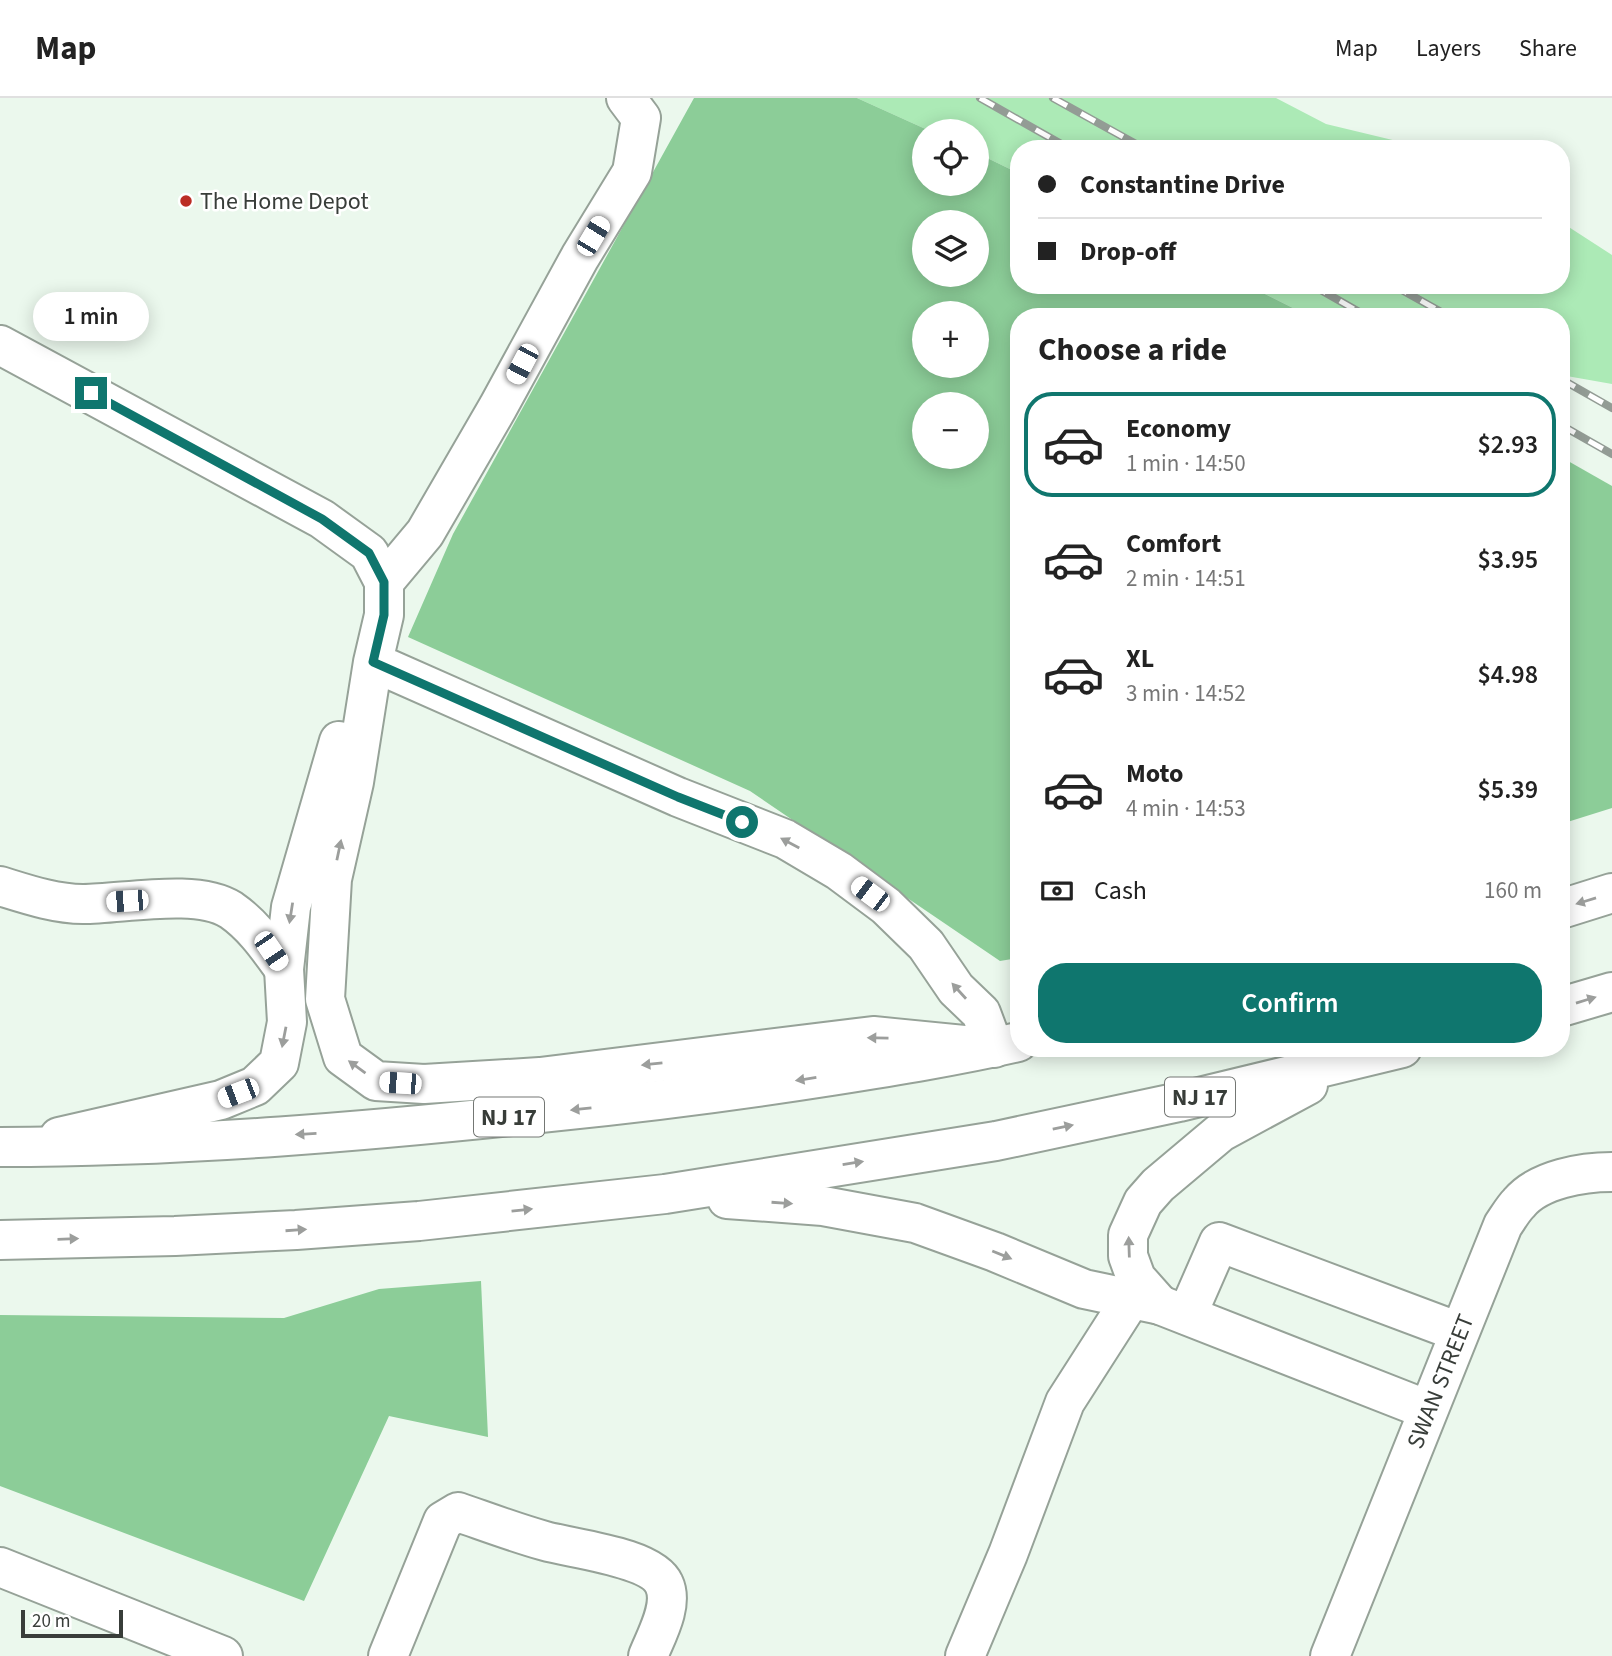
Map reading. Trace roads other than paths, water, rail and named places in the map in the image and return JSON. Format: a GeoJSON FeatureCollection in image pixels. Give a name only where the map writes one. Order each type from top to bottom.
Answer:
{"type":"FeatureCollection","features":[{"type":"Feature","properties":{"kind":"main road"},"geometry":{"type":"LineString","coordinates":[[384,582],[425,533],[580,257],[632,172],[642,118],[626,98]]}},
{"type":"Feature","properties":{"kind":"main road"},"geometry":{"type":"LineString","coordinates":[[0,345],[322,519],[369,553],[384,582],[384,615],[373,662],[354,782],[332,879],[325,999],[343,1057],[376,1081],[424,1084],[540,1077],[873,1036],[1007,1045]]}},
{"type":"Feature","properties":{"kind":"main road"},"geometry":{"type":"LineString","coordinates":[[10,1147],[221,1100],[255,1087],[279,1063],[287,1022],[284,970],[291,907],[341,736],[373,662]]}},
{"type":"Feature","properties":{"kind":"main road"},"geometry":{"type":"LineString","coordinates":[[373,662],[678,797],[785,839],[839,871],[886,906],[926,945],[956,989],[981,1013],[1007,1045]]}},
{"type":"Feature","properties":{"kind":"main road"},"geometry":{"type":"LineString","coordinates":[[0,886],[31,896],[81,904],[203,900],[229,909],[259,933],[284,970]]}},
{"type":"Feature","properties":{"kind":"main road"},"geometry":{"type":"LineString","coordinates":[[1570,906],[1612,893]]}},
{"type":"Feature","properties":{"kind":"main road"},"geometry":{"type":"LineString","coordinates":[[1570,1004],[1612,992]]}},
{"type":"Feature","properties":{"kind":"main road","name":"NJ 17"},"geometry":{"type":"LineString","coordinates":[[10,1147],[275,1136],[493,1118],[752,1088],[1007,1045]]}},
{"type":"Feature","properties":{"kind":"main road","name":"NJ 17"},"geometry":{"type":"LineString","coordinates":[[0,1240],[296,1230],[419,1221],[665,1194],[996,1141],[1179,1102],[1366,1057]]}},
{"type":"Feature","properties":{"kind":"main road"},"geometry":{"type":"LineString","coordinates":[[1159,1306],[1136,1278],[1128,1256],[1128,1235],[1143,1202],[1158,1185],[1221,1132],[1354,1060]]}},
{"type":"Feature","properties":{"kind":"main road","name":"SWAN STREET"},"geometry":{"type":"LineString","coordinates":[[1330,1656],[1503,1225],[1520,1200],[1552,1181],[1586,1172],[1612,1172]]}},
{"type":"Feature","properties":{"kind":"main road"},"geometry":{"type":"LineString","coordinates":[[665,1194],[823,1206],[915,1223],[1084,1289],[1159,1306],[1428,1410]]}},
{"type":"Feature","properties":{"kind":"main road"},"geometry":{"type":"LineString","coordinates":[[965,1656],[1008,1554],[1066,1402],[1219,1242],[1459,1332]]}},
{"type":"Feature","properties":{"kind":"main road"},"geometry":{"type":"LineString","coordinates":[[388,1656],[443,1521],[458,1512],[546,1541],[614,1556],[657,1573],[666,1586],[667,1604],[648,1656]]}},
{"type":"Feature","properties":{"kind":"main road"},"geometry":{"type":"LineString","coordinates":[[0,1567],[223,1656]]}},
{"type":"Feature","properties":{"kind":"railway"},"geometry":{"type":"LineString","coordinates":[[980,98],[1054,140]]}},
{"type":"Feature","properties":{"kind":"railway"},"geometry":{"type":"LineString","coordinates":[[1053,98],[1129,140]]}},
{"type":"Feature","properties":{"kind":"railway"},"geometry":{"type":"LineString","coordinates":[[1328,294],[1352,308]]}},
{"type":"Feature","properties":{"kind":"railway"},"geometry":{"type":"LineString","coordinates":[[1409,294],[1434,308]]}},
{"type":"Feature","properties":{"kind":"railway"},"geometry":{"type":"LineString","coordinates":[[1570,384],[1612,408]]}},
{"type":"Feature","properties":{"kind":"railway"},"geometry":{"type":"LineString","coordinates":[[1570,430],[1612,454]]}},
{"type":"Feature","properties":{"kind":"place","name":"The Home Depot"},"geometry":{"type":"Point","coordinates":[186,201]}}]}
